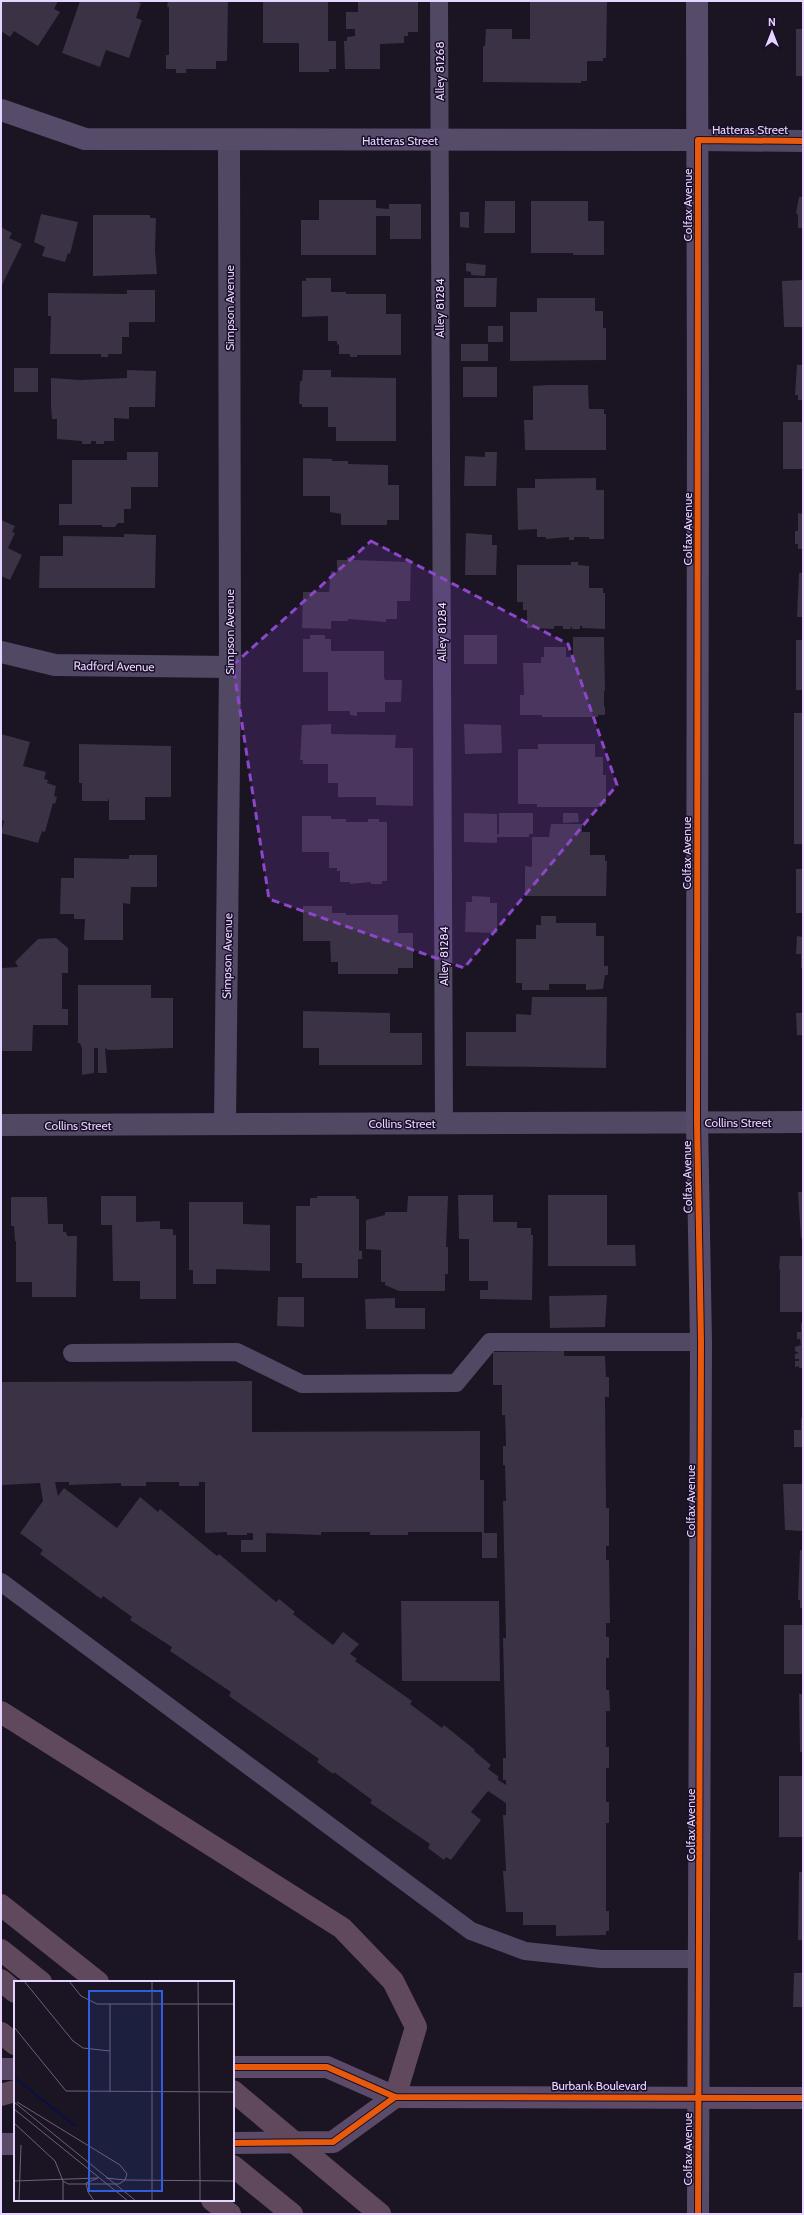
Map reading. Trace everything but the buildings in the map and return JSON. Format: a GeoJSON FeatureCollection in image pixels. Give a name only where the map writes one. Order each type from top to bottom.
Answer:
{"type":"FeatureCollection","features":[{"type":"Feature","properties":{"kind":"highway"},"geometry":{"type":"LineString","coordinates":[[1,1712],[342,1928],[393,1981],[416,2027],[395,2097]]}},
{"type":"Feature","properties":{"kind":"highway"},"geometry":{"type":"LineString","coordinates":[[1,1905],[97,1981]]}},
{"type":"Feature","properties":{"kind":"highway"},"geometry":{"type":"LineString","coordinates":[[1,1950],[40,1981]]}},
{"type":"Feature","properties":{"kind":"highway"},"geometry":{"type":"LineString","coordinates":[[1,2033],[14,2043]]}},
{"type":"Feature","properties":{"kind":"highway"},"geometry":{"type":"LineString","coordinates":[[1,2095],[14,2091]]}},
{"type":"Feature","properties":{"kind":"highway"},"geometry":{"type":"LineString","coordinates":[[234,2092],[380,2214]]}},
{"type":"Feature","properties":{"kind":"highway"},"geometry":{"type":"LineString","coordinates":[[234,2167],[292,2214]]}},
{"type":"Feature","properties":{"kind":"highway"},"geometry":{"type":"LineString","coordinates":[[213,2201],[230,2214]]}},
{"type":"Feature","properties":{"kind":"main road","name":"Colfax Avenue"},"geometry":{"type":"LineString","coordinates":[[697,1],[697,1122],[701,1342],[698,2214]]}},
{"type":"Feature","properties":{"kind":"main road","name":"Hatteras Street"},"geometry":{"type":"LineString","coordinates":[[1,110],[85,138],[229,140],[698,140]]}},
{"type":"Feature","properties":{"kind":"main road","name":"Burbank Boulevard"},"geometry":{"type":"LineString","coordinates":[[234,2067],[327,2067],[395,2097],[698,2096],[803,2098]]}},
{"type":"Feature","properties":{"kind":"main road"},"geometry":{"type":"LineString","coordinates":[[1,2069],[14,2069]]}},
{"type":"Feature","properties":{"kind":"main road"},"geometry":{"type":"LineString","coordinates":[[234,2143],[333,2142],[395,2097]]}},
{"type":"Feature","properties":{"kind":"main road"},"geometry":{"type":"LineString","coordinates":[[1,2144],[14,2144]]}},
{"type":"Feature","properties":{"kind":"street","name":"Simpson Avenue"},"geometry":{"type":"LineString","coordinates":[[226,1124],[230,666],[229,140]]}},
{"type":"Feature","properties":{"kind":"street","name":"Hatteras Street"},"geometry":{"type":"LineString","coordinates":[[698,140],[803,141]]}},
{"type":"Feature","properties":{"kind":"street","name":"Radford Avenue"},"geometry":{"type":"LineString","coordinates":[[1,652],[55,665],[230,666]]}},
{"type":"Feature","properties":{"kind":"street","name":"Collins Street"},"geometry":{"type":"LineString","coordinates":[[1,1126],[803,1122]]}},
{"type":"Feature","properties":{"kind":"lane","name":"Alley 81268"},"geometry":{"type":"LineString","coordinates":[[439,1],[439,140]]}},
{"type":"Feature","properties":{"kind":"lane","name":"Alley 81284"},"geometry":{"type":"LineString","coordinates":[[439,140],[444,1123]]}},
{"type":"Feature","properties":{"kind":"lane"},"geometry":{"type":"LineString","coordinates":[[72,1353],[237,1352],[302,1384],[456,1383],[490,1342],[701,1342]]}},
{"type":"Feature","properties":{"kind":"lane"},"geometry":{"type":"LineString","coordinates":[[1,1582],[471,1931],[525,1951],[601,1960],[700,1959]]}},
{"type":"Feature","properties":{"kind":"highlighted area"},"geometry":{"type":"Polygon","coordinates":[[[371,541],[568,644],[617,785],[464,968],[269,899],[233,665],[371,541]]]}},
{"type":"Feature","properties":{"kind":"cycle path"},"geometry":{"type":"LineString","coordinates":[[698,2214],[701,1342],[697,1122],[698,140],[803,141]]}},
{"type":"Feature","properties":{"kind":"cycle path"},"geometry":{"type":"LineString","coordinates":[[234,2067],[327,2067],[395,2097],[803,2098]]}},
{"type":"Feature","properties":{"kind":"cycle path"},"geometry":{"type":"LineString","coordinates":[[234,2143],[333,2142],[395,2097]]}}]}
